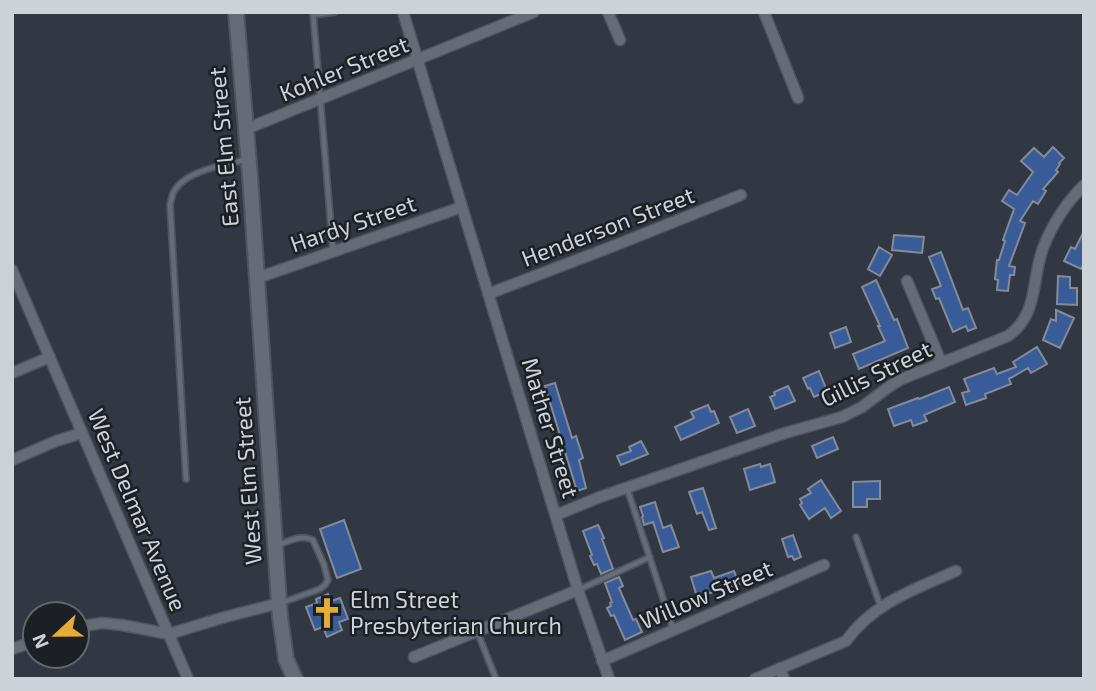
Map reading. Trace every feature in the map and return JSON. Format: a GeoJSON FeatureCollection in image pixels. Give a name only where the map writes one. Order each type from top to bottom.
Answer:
{"type":"FeatureCollection","features":[{"type":"Feature","properties":{"kind":"street","name":"East Elm Street"},"geometry":{"type":"LineString","coordinates":[[236,12],[257,278]]}},
{"type":"Feature","properties":{"kind":"street","name":"Mather Street"},"geometry":{"type":"LineString","coordinates":[[403,12],[578,590],[609,679]]}},
{"type":"Feature","properties":{"kind":"street","name":"Kohler Street"},"geometry":{"type":"LineString","coordinates":[[246,129],[534,12]]}},
{"type":"Feature","properties":{"kind":"street"},"geometry":{"type":"LineString","coordinates":[[608,12],[620,40]]}},
{"type":"Feature","properties":{"kind":"street"},"geometry":{"type":"LineString","coordinates":[[764,12],[798,98]]}},
{"type":"Feature","properties":{"kind":"street","name":"Gillis Street"},"geometry":{"type":"LineString","coordinates":[[556,515],[582,503],[785,433],[842,417],[862,407],[902,379],[1008,336],[1024,321],[1031,303],[1043,247],[1061,212],[1084,185]]}},
{"type":"Feature","properties":{"kind":"street","name":"Henderson Street"},"geometry":{"type":"LineString","coordinates":[[488,294],[741,195]]}},
{"type":"Feature","properties":{"kind":"street","name":"Hardy Street"},"geometry":{"type":"LineString","coordinates":[[257,278],[462,207]]}},
{"type":"Feature","properties":{"kind":"street","name":"West Delmar Avenue"},"geometry":{"type":"LineString","coordinates":[[12,270],[188,679]]}},
{"type":"Feature","properties":{"kind":"street","name":"West Elm Street"},"geometry":{"type":"LineString","coordinates":[[257,278],[282,640],[286,659],[295,679]]}},
{"type":"Feature","properties":{"kind":"street"},"geometry":{"type":"LineString","coordinates":[[907,281],[941,362]]}},
{"type":"Feature","properties":{"kind":"street"},"geometry":{"type":"LineString","coordinates":[[12,373],[50,357]]}},
{"type":"Feature","properties":{"kind":"street"},"geometry":{"type":"LineString","coordinates":[[12,460],[82,433]]}},
{"type":"Feature","properties":{"kind":"street","name":"Willow Street"},"geometry":{"type":"LineString","coordinates":[[602,661],[824,565]]}},
{"type":"Feature","properties":{"kind":"street"},"geometry":{"type":"LineString","coordinates":[[755,679],[846,641],[854,629],[881,606],[956,571]]}},
{"type":"Feature","properties":{"kind":"street"},"geometry":{"type":"LineString","coordinates":[[414,657],[578,590]]}},
{"type":"Feature","properties":{"kind":"street"},"geometry":{"type":"LineString","coordinates":[[91,624],[102,623],[169,634],[280,603]]}},
{"type":"Feature","properties":{"kind":"street"},"geometry":{"type":"LineString","coordinates":[[780,668],[784,679]]}},
{"type":"Feature","properties":{"kind":"lane"},"geometry":{"type":"LineString","coordinates":[[333,251],[313,13],[335,12]]}},
{"type":"Feature","properties":{"kind":"lane"},"geometry":{"type":"LineString","coordinates":[[186,479],[170,204],[174,192],[182,183],[205,170],[249,159]]}},
{"type":"Feature","properties":{"kind":"lane"},"geometry":{"type":"LineString","coordinates":[[627,488],[673,629]]}},
{"type":"Feature","properties":{"kind":"lane"},"geometry":{"type":"LineString","coordinates":[[275,546],[300,537],[313,540],[328,580],[320,589],[280,603]]}},
{"type":"Feature","properties":{"kind":"lane"},"geometry":{"type":"LineString","coordinates":[[856,537],[881,606]]}},
{"type":"Feature","properties":{"kind":"lane"},"geometry":{"type":"LineString","coordinates":[[578,590],[650,557]]}},
{"type":"Feature","properties":{"kind":"lane"},"geometry":{"type":"LineString","coordinates":[[477,631],[496,679]]}},
{"type":"Feature","properties":{"kind":"building"},"geometry":{"type":"Polygon","coordinates":[[[1053,147],[1064,158],[1056,170],[1058,172],[1043,189],[1046,191],[1038,204],[1033,201],[1020,221],[1025,223],[1009,266],[1015,267],[1014,275],[1010,275],[1008,291],[997,290],[997,260],[1014,209],[1002,201],[1009,190],[1017,195],[1033,172],[1021,161],[1034,148],[1044,157],[1053,147]]]}},
{"type":"Feature","properties":{"kind":"building"},"geometry":{"type":"Polygon","coordinates":[[[1084,231],[1084,263],[1081,269],[1064,261],[1071,247],[1075,249],[1084,231]]]}},
{"type":"Feature","properties":{"kind":"building"},"geometry":{"type":"Polygon","coordinates":[[[894,235],[924,237],[922,253],[892,250],[894,235]]]}},
{"type":"Feature","properties":{"kind":"building"},"geometry":{"type":"Polygon","coordinates":[[[879,247],[892,255],[880,276],[868,269],[879,247]]]}},
{"type":"Feature","properties":{"kind":"building"},"geometry":{"type":"Polygon","coordinates":[[[941,252],[963,310],[968,308],[976,328],[968,331],[966,326],[953,332],[939,298],[936,299],[932,289],[941,286],[929,257],[941,252]]]}},
{"type":"Feature","properties":{"kind":"building"},"geometry":{"type":"Polygon","coordinates":[[[1058,276],[1070,277],[1070,288],[1077,288],[1077,305],[1057,304],[1058,276]]]}},
{"type":"Feature","properties":{"kind":"building"},"geometry":{"type":"Polygon","coordinates":[[[876,280],[894,320],[897,319],[908,348],[859,369],[853,354],[885,341],[862,287],[876,280]]]}},
{"type":"Feature","properties":{"kind":"building"},"geometry":{"type":"Polygon","coordinates":[[[1056,310],[1074,318],[1060,348],[1043,340],[1051,319],[1056,321],[1056,310]]]}},
{"type":"Feature","properties":{"kind":"building"},"geometry":{"type":"Polygon","coordinates":[[[846,327],[851,342],[835,348],[830,333],[846,327]]]}},
{"type":"Feature","properties":{"kind":"building"},"geometry":{"type":"Polygon","coordinates":[[[1037,347],[1047,364],[1031,373],[1028,368],[1009,379],[1011,384],[985,394],[986,398],[966,405],[962,393],[969,391],[964,379],[994,368],[997,374],[1016,367],[1013,362],[1037,347]]]}},
{"type":"Feature","properties":{"kind":"building"},"geometry":{"type":"Polygon","coordinates":[[[819,371],[827,391],[814,397],[803,378],[819,371]]]}},
{"type":"Feature","properties":{"kind":"building"},"geometry":{"type":"Polygon","coordinates":[[[555,383],[572,438],[576,436],[583,458],[579,460],[586,488],[577,491],[545,386],[555,383]]]}},
{"type":"Feature","properties":{"kind":"building"},"geometry":{"type":"Polygon","coordinates":[[[788,386],[795,401],[775,409],[770,397],[775,395],[774,392],[788,386]]]}},
{"type":"Feature","properties":{"kind":"building"},"geometry":{"type":"Polygon","coordinates":[[[949,387],[955,402],[924,415],[927,421],[913,426],[911,420],[894,426],[888,409],[949,387]]]}},
{"type":"Feature","properties":{"kind":"building"},"geometry":{"type":"Polygon","coordinates":[[[708,405],[719,423],[681,440],[675,427],[694,418],[691,412],[708,405]]]}},
{"type":"Feature","properties":{"kind":"building"},"geometry":{"type":"Polygon","coordinates":[[[748,409],[755,426],[737,433],[730,417],[748,409]]]}},
{"type":"Feature","properties":{"kind":"building"},"geometry":{"type":"Polygon","coordinates":[[[833,437],[838,449],[817,458],[812,446],[833,437]]]}},
{"type":"Feature","properties":{"kind":"building"},"geometry":{"type":"Polygon","coordinates":[[[641,441],[648,454],[621,465],[617,456],[631,451],[629,447],[641,441]]]}},
{"type":"Feature","properties":{"kind":"building"},"geometry":{"type":"Polygon","coordinates":[[[760,464],[761,467],[770,464],[775,482],[750,490],[744,469],[760,464]]]}},
{"type":"Feature","properties":{"kind":"building"},"geometry":{"type":"Polygon","coordinates":[[[821,480],[841,511],[831,518],[825,508],[809,519],[800,505],[800,499],[811,493],[808,489],[821,480]]]}},
{"type":"Feature","properties":{"kind":"building"},"geometry":{"type":"Polygon","coordinates":[[[880,481],[880,499],[867,499],[867,507],[853,507],[853,482],[880,481]]]}},
{"type":"Feature","properties":{"kind":"building"},"geometry":{"type":"Polygon","coordinates":[[[703,488],[716,528],[709,530],[702,512],[697,514],[689,492],[703,488]]]}},
{"type":"Feature","properties":{"kind":"building"},"geometry":{"type":"Polygon","coordinates":[[[655,502],[663,528],[671,525],[679,547],[663,552],[653,522],[644,525],[640,507],[655,502]]]}},
{"type":"Feature","properties":{"kind":"building"},"geometry":{"type":"Polygon","coordinates":[[[344,520],[361,569],[337,578],[320,529],[344,520]]]}},
{"type":"Feature","properties":{"kind":"building"},"geometry":{"type":"Polygon","coordinates":[[[598,525],[613,569],[601,574],[590,556],[592,555],[583,531],[598,525]]]}},
{"type":"Feature","properties":{"kind":"building"},"geometry":{"type":"Polygon","coordinates":[[[793,535],[801,557],[794,560],[792,556],[788,557],[782,539],[793,535]]]}},
{"type":"Feature","properties":{"kind":"building"},"geometry":{"type":"Polygon","coordinates":[[[711,571],[714,578],[734,571],[739,584],[697,597],[691,577],[711,571]]]}},
{"type":"Feature","properties":{"kind":"building"},"geometry":{"type":"Polygon","coordinates":[[[619,577],[623,586],[619,588],[633,620],[636,619],[642,632],[625,640],[614,615],[611,616],[607,608],[612,602],[605,583],[619,577]]]}},
{"type":"Feature","properties":{"kind":"building","name":"Elm Street Presbyterian Church"},"geometry":{"type":"Polygon","coordinates":[[[328,594],[331,601],[340,598],[348,619],[339,622],[342,630],[327,637],[323,627],[315,630],[306,607],[317,603],[316,599],[328,594]]]}},
{"type":"Feature","properties":{"kind":"place","name":"Elm Street Presbyterian Church"},"geometry":{"type":"Point","coordinates":[327,613]}}]}
